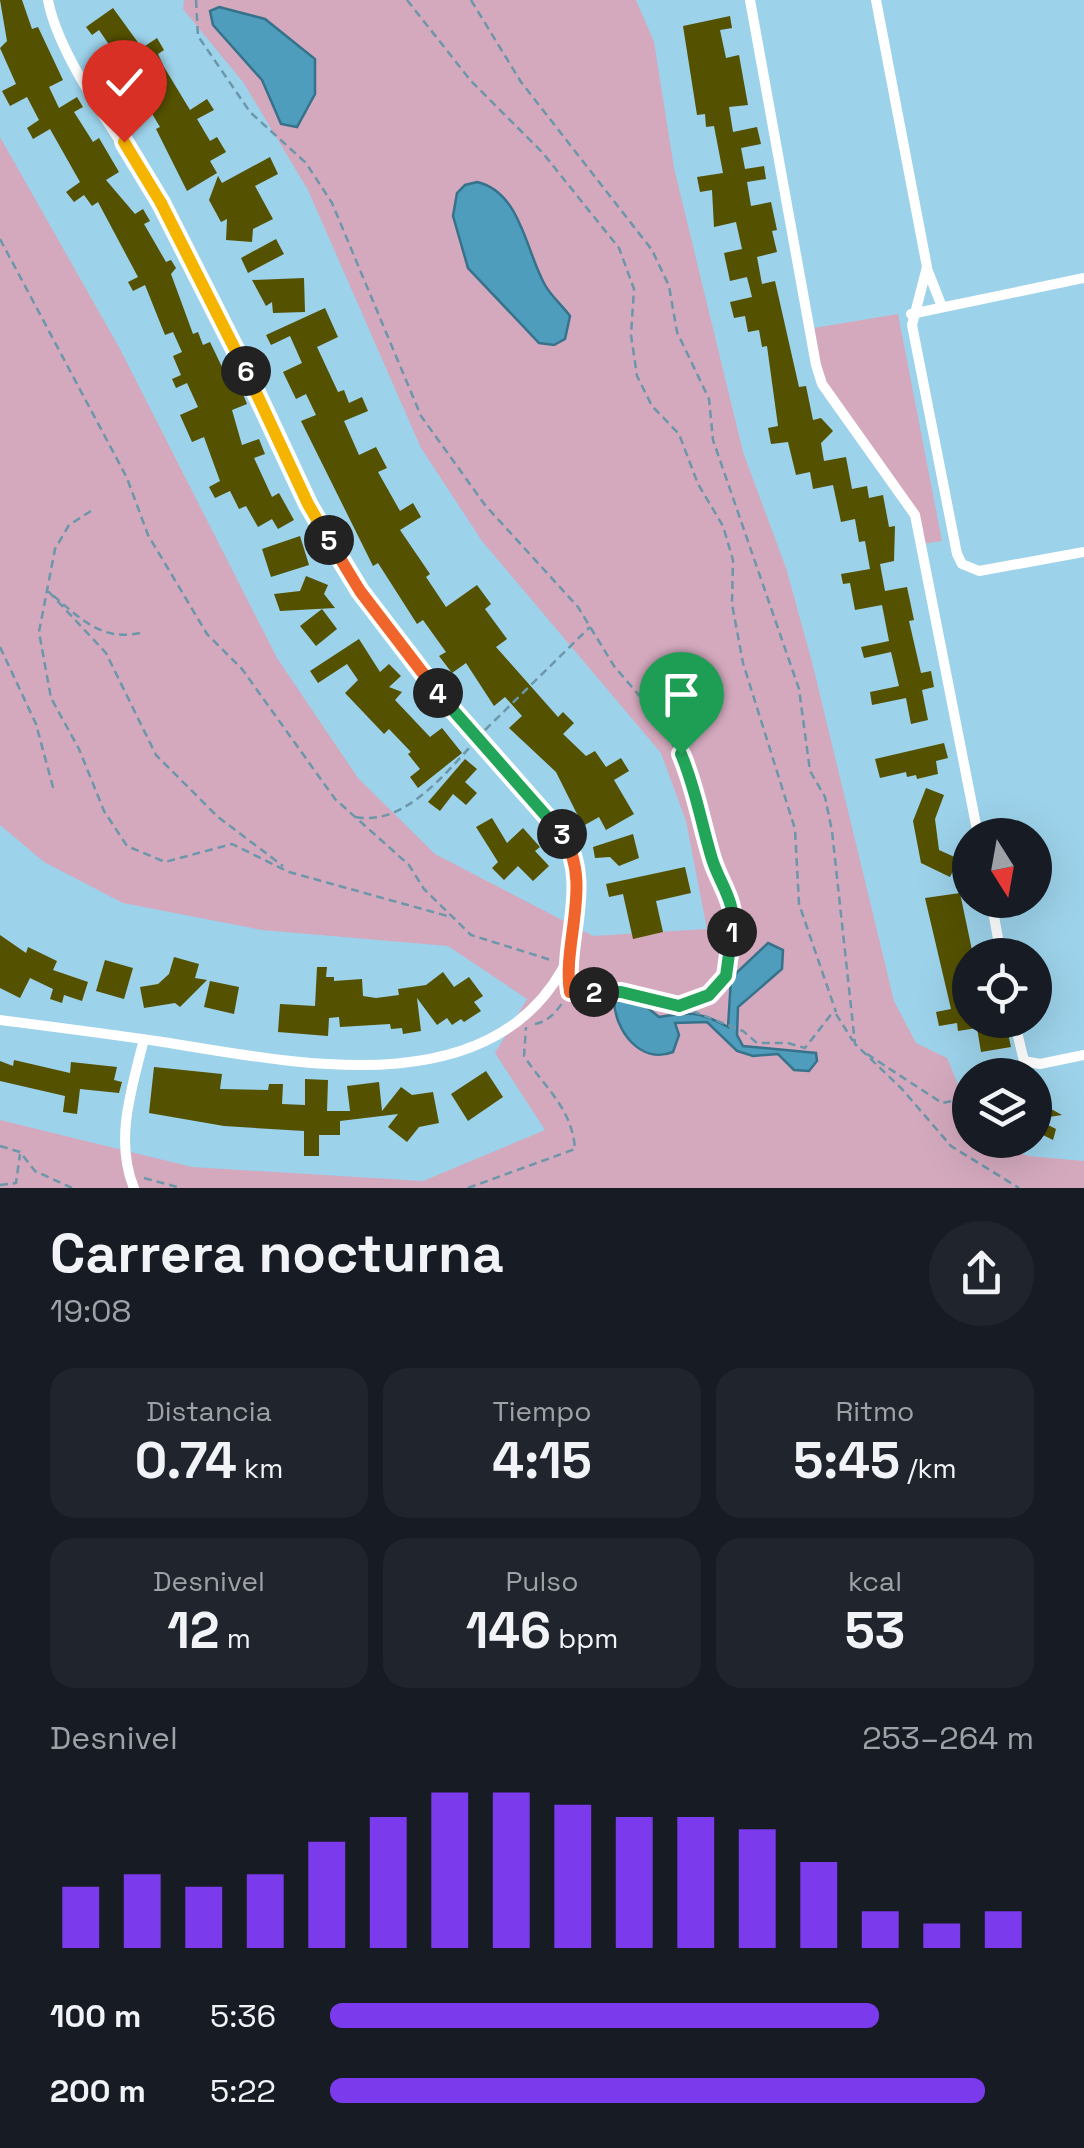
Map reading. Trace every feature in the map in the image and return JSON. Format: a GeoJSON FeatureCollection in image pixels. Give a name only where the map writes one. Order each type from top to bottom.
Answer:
{"type":"FeatureCollection","features":[{"type":"Feature","properties":{"kind":"street"},"geometry":{"type":"LineString","coordinates":[[0,1020],[327,1065],[431,1057],[478,1045],[527,1017],[571,953],[576,900],[575,869],[568,844],[423,676],[360,591],[308,504],[176,228],[68,56],[48,0]]}},
{"type":"Feature","properties":{"kind":"street"},"geometry":{"type":"LineString","coordinates":[[750,0],[816,365],[822,384],[915,515],[975,818]]}},
{"type":"Feature","properties":{"kind":"street"},"geometry":{"type":"LineString","coordinates":[[876,0],[927,267],[942,307]]}},
{"type":"Feature","properties":{"kind":"street"},"geometry":{"type":"LineString","coordinates":[[927,267],[911,314],[962,564],[979,571],[1084,552]]}},
{"type":"Feature","properties":{"kind":"street"},"geometry":{"type":"LineString","coordinates":[[911,314],[1084,278]]}},
{"type":"Feature","properties":{"kind":"street"},"geometry":{"type":"LineString","coordinates":[[134,1188],[124,1136],[144,1039]]}},
{"type":"Feature","properties":{"kind":"street"},"geometry":{"type":"LineString","coordinates":[[1052,1062],[1084,1055]]}},
{"type":"Feature","properties":{"kind":"path"},"geometry":{"type":"LineString","coordinates":[[196,0],[198,36],[250,112],[306,163],[332,203],[421,416],[484,504],[578,606],[614,666],[660,720],[681,754],[698,794],[703,830],[714,866],[729,892],[734,920],[726,976],[709,995],[679,1006]]}},
{"type":"Feature","properties":{"kind":"path"},"geometry":{"type":"LineString","coordinates":[[408,0],[472,81],[542,152],[619,248],[634,289],[631,336],[637,376],[652,406],[679,434],[698,484],[723,526],[733,560],[732,604],[744,663],[795,829],[799,904],[836,1012],[856,1045],[951,1146],[1019,1188]]}},
{"type":"Feature","properties":{"kind":"path"},"geometry":{"type":"LineString","coordinates":[[472,0],[521,82],[652,250],[669,286],[677,332],[709,399],[714,440],[800,690],[810,770],[824,797],[832,831],[856,1045],[942,1103],[952,1101]]}},
{"type":"Feature","properties":{"kind":"path"},"geometry":{"type":"LineString","coordinates":[[0,239],[118,461],[148,534],[207,634],[242,669],[335,799],[409,865],[424,889],[471,936],[566,964],[570,992],[548,1021],[526,1026],[524,1056],[561,1101],[574,1130],[575,1148],[468,1188]]}},
{"type":"Feature","properties":{"kind":"path"},"geometry":{"type":"LineString","coordinates":[[91,511],[69,525],[55,548],[39,632],[50,698],[79,749],[104,811],[127,846],[165,862],[232,844],[289,872],[452,917]]}},
{"type":"Feature","properties":{"kind":"path"},"geometry":{"type":"LineString","coordinates":[[49,592],[106,654],[156,755],[218,818],[289,872]]}},
{"type":"Feature","properties":{"kind":"path"},"geometry":{"type":"LineString","coordinates":[[49,592],[94,630],[118,638],[140,633]]}},
{"type":"Feature","properties":{"kind":"path"},"geometry":{"type":"LineString","coordinates":[[0,647],[36,724],[54,791]]}},
{"type":"Feature","properties":{"kind":"path"},"geometry":{"type":"LineString","coordinates":[[570,992],[621,992],[715,1018],[743,1031],[757,1043],[788,1043],[804,1048],[832,1018],[834,1009],[836,1012]]}},
{"type":"Feature","properties":{"kind":"path"},"geometry":{"type":"LineString","coordinates":[[0,1146],[20,1152],[36,1170],[72,1188]]}},
{"type":"Feature","properties":{"kind":"path"},"geometry":{"type":"LineString","coordinates":[[0,1185],[16,1183],[20,1152]]}},
{"type":"Feature","properties":{"kind":"path"},"geometry":{"type":"LineString","coordinates":[[129,1173],[181,1188]]}},
{"type":"Feature","properties":{"kind":"shaded area"},"geometry":{"type":"Polygon","coordinates":[[[184,0],[636,0],[654,42],[674,168],[743,452],[786,568],[812,662],[894,1001],[916,1043],[947,1058],[952,1070],[952,1158],[1084,1161],[1084,1188],[0,1188],[0,1120],[192,1167],[423,1181],[545,1130],[495,1053],[527,999],[448,946],[262,930],[123,903],[44,862],[0,825],[0,137],[120,349],[277,658],[358,778],[435,854],[593,936],[707,929],[686,821],[661,753],[482,541],[421,448],[308,190],[243,82],[183,9],[184,0]]]}},
{"type":"Feature","properties":{"kind":"shaded area"},"geometry":{"type":"Polygon","coordinates":[[[898,314],[942,541],[922,544],[915,515],[822,384],[808,329],[898,314]]]}},
{"type":"Feature","properties":{"kind":"water"},"geometry":{"type":"Polygon","coordinates":[[[219,7],[265,19],[315,59],[315,94],[297,127],[281,124],[262,80],[213,25],[210,11],[219,7]]]}},
{"type":"Feature","properties":{"kind":"water"},"geometry":{"type":"Polygon","coordinates":[[[477,182],[492,188],[513,210],[538,272],[570,316],[565,339],[554,345],[539,343],[468,268],[453,216],[457,193],[465,185],[477,182]]]}},
{"type":"Feature","properties":{"kind":"water"},"geometry":{"type":"Polygon","coordinates":[[[768,943],[783,950],[782,969],[738,1007],[737,1035],[743,1046],[816,1053],[817,1061],[809,1071],[794,1070],[778,1054],[753,1056],[737,1051],[707,1022],[675,1023],[679,1035],[673,1052],[661,1055],[640,1049],[624,1033],[615,1012],[614,1001],[620,995],[633,996],[659,1017],[694,1014],[728,1027],[731,978],[768,943]]]}},
{"type":"Feature","properties":{"kind":"building"},"geometry":{"type":"Polygon","coordinates":[[[0,0],[22,0],[32,29],[38,27],[63,80],[49,87],[59,108],[77,97],[83,107],[74,112],[93,142],[99,138],[119,172],[106,180],[135,214],[143,209],[150,221],[144,224],[166,262],[171,260],[176,268],[171,274],[193,334],[198,332],[203,345],[210,342],[234,392],[241,389],[247,404],[232,410],[242,445],[259,439],[265,454],[254,458],[272,497],[279,493],[294,520],[278,529],[272,519],[258,527],[246,506],[239,509],[230,491],[215,498],[209,487],[220,481],[204,437],[192,442],[180,415],[198,407],[187,383],[176,388],[172,379],[181,375],[173,356],[182,352],[173,332],[165,335],[145,285],[133,291],[128,282],[138,277],[98,202],[92,206],[84,195],[74,202],[66,192],[80,182],[50,129],[33,139],[27,128],[39,120],[27,97],[10,106],[2,91],[16,84],[0,48],[7,41],[0,0]]]}},
{"type":"Feature","properties":{"kind":"building"},"geometry":{"type":"Polygon","coordinates":[[[113,8],[142,48],[157,38],[164,50],[158,54],[190,110],[207,99],[214,110],[197,119],[210,141],[217,137],[226,152],[210,161],[217,173],[187,191],[156,129],[160,127],[121,62],[99,30],[92,35],[86,27],[113,8]]]}},
{"type":"Feature","properties":{"kind":"building"},"geometry":{"type":"Polygon","coordinates":[[[730,16],[732,28],[720,30],[726,58],[739,55],[748,105],[729,107],[733,132],[757,127],[761,144],[741,148],[745,169],[764,166],[766,179],[747,182],[751,206],[771,202],[777,230],[772,231],[777,252],[757,257],[762,284],[775,281],[799,387],[806,386],[813,420],[821,418],[833,431],[821,443],[824,461],[846,457],[852,489],[867,486],[869,498],[883,495],[889,527],[895,526],[894,561],[880,564],[885,591],[907,587],[914,620],[909,621],[921,673],[931,671],[934,687],[922,690],[928,720],[911,724],[906,698],[872,705],[870,692],[899,686],[891,652],[864,658],[861,647],[889,641],[882,605],[855,610],[850,583],[843,584],[841,574],[870,569],[865,541],[859,542],[855,519],[841,522],[833,485],[813,489],[810,472],[796,475],[788,442],[771,444],[768,428],[778,426],[767,346],[762,347],[759,330],[748,332],[745,316],[734,318],[730,302],[752,297],[747,277],[730,281],[724,253],[742,249],[736,222],[714,227],[712,190],[700,192],[697,177],[723,173],[714,126],[706,127],[705,114],[697,115],[683,26],[730,16]]]}},
{"type":"Feature","properties":{"kind":"building"},"geometry":{"type":"Polygon","coordinates":[[[270,157],[278,174],[255,186],[273,219],[253,229],[252,242],[226,240],[227,219],[221,222],[209,200],[218,176],[222,183],[270,157]]]}},
{"type":"Feature","properties":{"kind":"building"},"geometry":{"type":"Polygon","coordinates":[[[276,239],[284,254],[248,273],[241,258],[276,239]]]}},
{"type":"Feature","properties":{"kind":"building"},"geometry":{"type":"Polygon","coordinates":[[[304,278],[305,312],[273,313],[272,302],[266,306],[252,280],[304,278]]]}},
{"type":"Feature","properties":{"kind":"building"},"geometry":{"type":"Polygon","coordinates":[[[325,308],[338,337],[317,347],[338,392],[344,390],[349,403],[362,397],[368,411],[344,421],[359,455],[376,447],[387,468],[378,472],[400,511],[413,503],[421,517],[400,530],[430,574],[426,577],[446,607],[477,585],[491,604],[485,609],[507,639],[496,647],[558,717],[563,712],[574,723],[563,734],[586,756],[595,751],[606,767],[621,758],[629,771],[614,780],[634,814],[606,830],[599,817],[583,826],[556,772],[509,728],[522,716],[505,697],[494,706],[466,663],[452,673],[439,656],[446,652],[423,620],[417,624],[378,563],[373,566],[301,421],[316,415],[306,394],[296,399],[283,372],[302,363],[290,336],[271,345],[266,335],[325,308]]]}},
{"type":"Feature","properties":{"kind":"building"},"geometry":{"type":"Polygon","coordinates":[[[300,536],[309,565],[271,577],[262,549],[300,536]]]}},
{"type":"Feature","properties":{"kind":"building"},"geometry":{"type":"Polygon","coordinates":[[[306,576],[328,585],[324,594],[335,608],[280,611],[274,594],[300,591],[306,576]]]}},
{"type":"Feature","properties":{"kind":"building"},"geometry":{"type":"Polygon","coordinates":[[[322,609],[337,629],[316,646],[300,626],[322,609]]]}},
{"type":"Feature","properties":{"kind":"building"},"geometry":{"type":"Polygon","coordinates":[[[359,639],[380,672],[389,664],[401,676],[389,687],[402,692],[395,700],[430,737],[442,728],[462,753],[418,788],[410,777],[420,769],[408,754],[411,752],[389,729],[384,734],[345,693],[358,680],[347,664],[318,683],[310,671],[359,639]]]}},
{"type":"Feature","properties":{"kind":"building"},"geometry":{"type":"Polygon","coordinates":[[[944,743],[948,758],[936,761],[938,774],[917,779],[916,775],[907,777],[906,772],[880,778],[875,759],[944,743]]]}},
{"type":"Feature","properties":{"kind":"building"},"geometry":{"type":"Polygon","coordinates":[[[465,759],[477,769],[465,782],[477,793],[466,805],[453,794],[440,811],[428,802],[465,759]]]}},
{"type":"Feature","properties":{"kind":"building"},"geometry":{"type":"Polygon","coordinates":[[[926,788],[944,795],[935,819],[939,850],[952,856],[950,877],[921,863],[913,821],[926,788]]]}},
{"type":"Feature","properties":{"kind":"building"},"geometry":{"type":"Polygon","coordinates":[[[492,818],[507,843],[523,828],[540,847],[535,851],[549,866],[533,881],[518,866],[504,880],[492,868],[498,862],[476,827],[492,818]]]}},
{"type":"Feature","properties":{"kind":"building"},"geometry":{"type":"Polygon","coordinates":[[[633,834],[639,858],[619,866],[610,857],[595,858],[593,847],[633,834]]]}},
{"type":"Feature","properties":{"kind":"building"},"geometry":{"type":"Polygon","coordinates":[[[685,867],[691,893],[656,901],[663,932],[633,939],[623,894],[609,897],[606,884],[685,867]]]}},
{"type":"Feature","properties":{"kind":"building"},"geometry":{"type":"Polygon","coordinates":[[[952,894],[952,918],[965,918],[969,938],[952,938],[952,1024],[939,1026],[936,1012],[951,1009],[925,898],[952,894]]]}},
{"type":"Feature","properties":{"kind":"building"},"geometry":{"type":"Polygon","coordinates":[[[0,935],[26,953],[28,947],[57,961],[53,970],[88,982],[82,1001],[64,995],[62,1003],[50,999],[53,989],[30,978],[20,998],[0,988],[0,935]]]}},
{"type":"Feature","properties":{"kind":"building"},"geometry":{"type":"Polygon","coordinates":[[[174,957],[199,964],[195,978],[207,980],[180,1007],[175,1003],[144,1008],[140,987],[158,984],[169,974],[174,957]]]}},
{"type":"Feature","properties":{"kind":"building"},"geometry":{"type":"Polygon","coordinates":[[[105,960],[133,968],[124,999],[96,991],[105,960]]]}},
{"type":"Feature","properties":{"kind":"building"},"geometry":{"type":"Polygon","coordinates":[[[317,967],[327,967],[326,977],[334,977],[334,981],[362,979],[363,996],[376,998],[399,995],[398,989],[426,985],[443,972],[454,987],[469,977],[483,996],[474,1002],[481,1011],[464,1022],[461,1019],[452,1025],[447,1018],[437,1025],[417,998],[421,1031],[403,1034],[402,1028],[391,1029],[390,1024],[340,1027],[339,1017],[329,1018],[328,1036],[278,1032],[280,1004],[315,1006],[317,967]]]}},
{"type":"Feature","properties":{"kind":"building"},"geometry":{"type":"Polygon","coordinates":[[[210,981],[239,987],[234,1014],[204,1007],[210,981]]]}},
{"type":"Feature","properties":{"kind":"building"},"geometry":{"type":"Polygon","coordinates":[[[979,1038],[1009,1038],[1011,1047],[981,1052],[979,1038]]]}},
{"type":"Feature","properties":{"kind":"building"},"geometry":{"type":"Polygon","coordinates":[[[14,1060],[70,1073],[71,1062],[117,1067],[114,1080],[122,1082],[119,1093],[80,1089],[77,1114],[63,1112],[65,1096],[0,1081],[0,1061],[13,1066],[14,1060]]]}},
{"type":"Feature","properties":{"kind":"building"},"geometry":{"type":"Polygon","coordinates":[[[154,1067],[222,1074],[220,1089],[268,1090],[269,1084],[283,1084],[282,1104],[305,1105],[305,1079],[328,1080],[327,1111],[350,1111],[347,1086],[379,1082],[382,1111],[401,1087],[412,1095],[433,1092],[439,1123],[419,1127],[407,1142],[388,1127],[398,1114],[340,1121],[340,1135],[319,1135],[319,1156],[304,1156],[304,1131],[224,1126],[149,1113],[154,1067]]]}},
{"type":"Feature","properties":{"kind":"building"},"geometry":{"type":"Polygon","coordinates":[[[486,1071],[503,1097],[468,1121],[451,1094],[486,1071]]]}},
{"type":"Feature","properties":{"kind":"route"},"geometry":{"type":"LineString","coordinates":[[124,142],[176,228],[308,504],[360,591],[423,676],[568,844],[575,869],[576,900],[571,953],[566,964],[570,992],[621,992],[679,1006],[709,995],[726,976],[734,920],[729,892],[714,866],[698,794],[681,754]]}}]}
